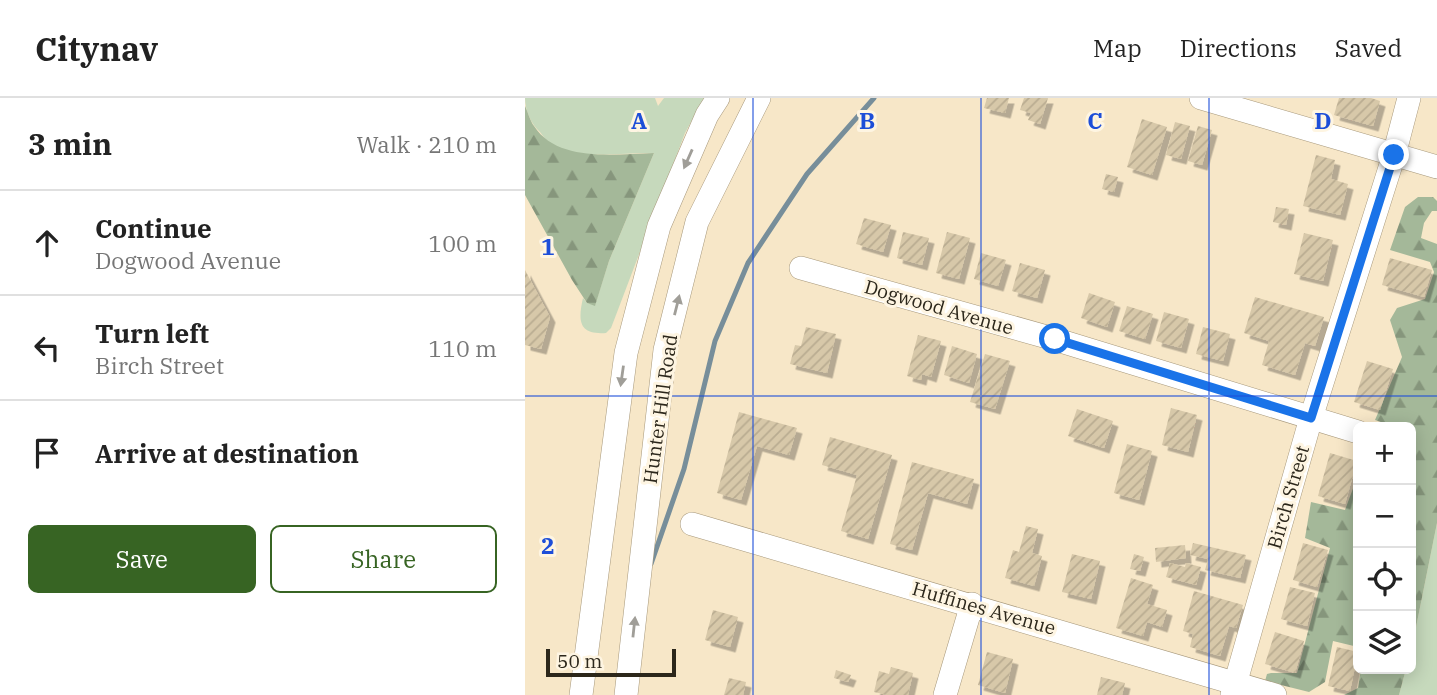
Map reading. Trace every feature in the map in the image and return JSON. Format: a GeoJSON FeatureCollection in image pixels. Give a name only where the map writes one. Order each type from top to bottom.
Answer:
{"type":"FeatureCollection","features":[{"type":"Feature","properties":{"kind":"street","name":"Hunter Hill Road"},"geometry":{"type":"LineString","coordinates":[[581,695],[625,353],[659,226],[717,98]]}},
{"type":"Feature","properties":{"kind":"street","name":"Hunter Hill Road"},"geometry":{"type":"LineString","coordinates":[[626,695],[665,350],[697,222],[759,98]]}},
{"type":"Feature","properties":{"kind":"street"},"geometry":{"type":"LineString","coordinates":[[1201,98],[1437,167]]}},
{"type":"Feature","properties":{"kind":"street","name":"Birch Street"},"geometry":{"type":"LineString","coordinates":[[1233,689],[1311,418],[1394,155],[1409,98]]}},
{"type":"Feature","properties":{"kind":"street","name":"Dogwood Avenue"},"geometry":{"type":"LineString","coordinates":[[800,268],[1055,339],[1353,431]]}},
{"type":"Feature","properties":{"kind":"street","name":"Huffines Avenue"},"geometry":{"type":"LineString","coordinates":[[692,524],[972,604],[1233,689],[1275,695]]}},
{"type":"Feature","properties":{"kind":"street"},"geometry":{"type":"LineString","coordinates":[[945,695],[972,604]]}},
{"type":"Feature","properties":{"kind":"green space"},"geometry":{"type":"Polygon","coordinates":[[[525,98],[655,98],[658,106],[664,98],[704,98],[685,133],[611,328],[606,333],[585,329],[581,319],[583,298],[587,303],[595,305],[609,261],[654,153],[587,154],[562,149],[550,143],[534,125],[527,112],[525,98]]]}},
{"type":"Feature","properties":{"kind":"green space"},"geometry":{"type":"Polygon","coordinates":[[[525,106],[534,126],[544,138],[558,146],[589,154],[654,153],[609,261],[595,306],[587,303],[572,280],[525,195],[525,106]]]}},
{"type":"Feature","properties":{"kind":"green space"},"geometry":{"type":"Polygon","coordinates":[[[1418,197],[1433,197],[1437,201],[1437,211],[1432,211],[1424,223],[1421,238],[1437,244],[1437,523],[1416,627],[1416,422],[1375,420],[1402,357],[1390,320],[1397,308],[1425,299],[1434,272],[1430,262],[1390,250],[1405,207],[1418,197]]]}},
{"type":"Feature","properties":{"kind":"green space"},"geometry":{"type":"Polygon","coordinates":[[[1353,488],[1353,646],[1333,641],[1325,682],[1309,692],[1265,681],[1267,674],[1271,673],[1297,673],[1330,548],[1305,538],[1311,502],[1345,510],[1353,488]]]}},
{"type":"Feature","properties":{"kind":"green space"},"geometry":{"type":"Polygon","coordinates":[[[1437,523],[1437,695],[1399,695],[1405,674],[1416,674],[1416,627],[1437,523]]]}},
{"type":"Feature","properties":{"kind":"green space"},"geometry":{"type":"Polygon","coordinates":[[[1360,674],[1405,674],[1399,695],[1344,695],[1358,688],[1360,674]]]}},
{"type":"Feature","properties":{"kind":"building"},"geometry":{"type":"Polygon","coordinates":[[[987,98],[1009,98],[1005,113],[984,108],[987,98]]]}},
{"type":"Feature","properties":{"kind":"building"},"geometry":{"type":"Polygon","coordinates":[[[1024,98],[1048,98],[1040,124],[1028,120],[1031,113],[1020,110],[1024,98]]]}},
{"type":"Feature","properties":{"kind":"building"},"geometry":{"type":"Polygon","coordinates":[[[1339,98],[1371,98],[1380,101],[1373,126],[1334,115],[1339,98]]]}},
{"type":"Feature","properties":{"kind":"building"},"geometry":{"type":"Polygon","coordinates":[[[1142,119],[1167,127],[1152,175],[1127,167],[1142,119]]]}},
{"type":"Feature","properties":{"kind":"building"},"geometry":{"type":"Polygon","coordinates":[[[1175,122],[1190,126],[1181,159],[1166,155],[1175,122]]]}},
{"type":"Feature","properties":{"kind":"building"},"geometry":{"type":"Polygon","coordinates":[[[1198,126],[1212,130],[1202,165],[1188,161],[1198,126]]]}},
{"type":"Feature","properties":{"kind":"building"},"geometry":{"type":"Polygon","coordinates":[[[1316,155],[1335,160],[1331,179],[1348,184],[1340,215],[1303,206],[1316,155]]]}},
{"type":"Feature","properties":{"kind":"building"},"geometry":{"type":"Polygon","coordinates":[[[1106,174],[1118,177],[1114,192],[1102,189],[1106,174]]]}},
{"type":"Feature","properties":{"kind":"building"},"geometry":{"type":"Polygon","coordinates":[[[1276,207],[1289,209],[1286,225],[1273,222],[1276,207]]]}},
{"type":"Feature","properties":{"kind":"building"},"geometry":{"type":"Polygon","coordinates":[[[864,218],[891,225],[883,252],[856,244],[864,218]]]}},
{"type":"Feature","properties":{"kind":"building"},"geometry":{"type":"Polygon","coordinates":[[[903,232],[929,238],[922,265],[897,258],[903,232]]]}},
{"type":"Feature","properties":{"kind":"building"},"geometry":{"type":"Polygon","coordinates":[[[947,232],[970,238],[959,279],[936,273],[947,232]]]}},
{"type":"Feature","properties":{"kind":"building"},"geometry":{"type":"Polygon","coordinates":[[[1304,233],[1333,240],[1323,281],[1294,274],[1304,233]]]}},
{"type":"Feature","properties":{"kind":"building"},"geometry":{"type":"Polygon","coordinates":[[[981,253],[1006,260],[998,286],[974,279],[981,253]]]}},
{"type":"Feature","properties":{"kind":"building"},"geometry":{"type":"Polygon","coordinates":[[[1390,258],[1432,270],[1424,297],[1382,285],[1390,258]]]}},
{"type":"Feature","properties":{"kind":"building"},"geometry":{"type":"Polygon","coordinates":[[[1020,263],[1045,270],[1037,298],[1012,291],[1020,263]]]}},
{"type":"Feature","properties":{"kind":"building"},"geometry":{"type":"Polygon","coordinates":[[[525,270],[550,317],[541,349],[525,345],[525,270]]]}},
{"type":"Feature","properties":{"kind":"building"},"geometry":{"type":"Polygon","coordinates":[[[1089,293],[1115,302],[1107,327],[1081,318],[1089,293]]]}},
{"type":"Feature","properties":{"kind":"building"},"geometry":{"type":"Polygon","coordinates":[[[1255,297],[1324,317],[1315,346],[1305,343],[1295,375],[1262,365],[1269,341],[1244,333],[1255,297]]]}},
{"type":"Feature","properties":{"kind":"building"},"geometry":{"type":"Polygon","coordinates":[[[1127,306],[1153,314],[1145,339],[1119,331],[1127,306]]]}},
{"type":"Feature","properties":{"kind":"building"},"geometry":{"type":"Polygon","coordinates":[[[1164,312],[1189,319],[1181,348],[1156,341],[1164,312]]]}},
{"type":"Feature","properties":{"kind":"building"},"geometry":{"type":"Polygon","coordinates":[[[806,327],[836,334],[827,373],[790,364],[795,345],[801,346],[806,327]]]}},
{"type":"Feature","properties":{"kind":"building"},"geometry":{"type":"Polygon","coordinates":[[[1203,327],[1230,334],[1223,361],[1196,354],[1203,327]]]}},
{"type":"Feature","properties":{"kind":"building"},"geometry":{"type":"Polygon","coordinates":[[[918,335],[941,341],[931,377],[922,374],[921,380],[907,376],[918,335]]]}},
{"type":"Feature","properties":{"kind":"building"},"geometry":{"type":"Polygon","coordinates":[[[952,346],[977,354],[969,383],[944,375],[952,346]]]}},
{"type":"Feature","properties":{"kind":"building"},"geometry":{"type":"Polygon","coordinates":[[[985,354],[1010,361],[995,409],[970,402],[985,354]]]}},
{"type":"Feature","properties":{"kind":"building"},"geometry":{"type":"Polygon","coordinates":[[[1367,361],[1393,369],[1380,410],[1354,402],[1367,361]]]}},
{"type":"Feature","properties":{"kind":"building"},"geometry":{"type":"Polygon","coordinates":[[[1171,408],[1197,415],[1188,452],[1162,445],[1171,408]]]}},
{"type":"Feature","properties":{"kind":"building"},"geometry":{"type":"Polygon","coordinates":[[[1077,409],[1113,421],[1104,448],[1068,436],[1077,409]]]}},
{"type":"Feature","properties":{"kind":"building"},"geometry":{"type":"Polygon","coordinates":[[[739,412],[797,428],[789,455],[757,446],[741,500],[717,493],[739,412]]]}},
{"type":"Feature","properties":{"kind":"building"},"geometry":{"type":"Polygon","coordinates":[[[830,437],[892,455],[868,539],[841,531],[857,475],[822,465],[830,437]]]}},
{"type":"Feature","properties":{"kind":"building"},"geometry":{"type":"Polygon","coordinates":[[[1127,444],[1152,451],[1139,500],[1114,493],[1127,444]]]}},
{"type":"Feature","properties":{"kind":"building"},"geometry":{"type":"Polygon","coordinates":[[[1330,453],[1353,460],[1353,475],[1345,504],[1318,496],[1330,453]]]}},
{"type":"Feature","properties":{"kind":"building"},"geometry":{"type":"Polygon","coordinates":[[[912,462],[974,479],[967,504],[928,493],[912,550],[890,544],[912,462]]]}},
{"type":"Feature","properties":{"kind":"building"},"geometry":{"type":"Polygon","coordinates":[[[1026,526],[1038,529],[1032,553],[1042,556],[1034,586],[1005,578],[1013,550],[1019,552],[1026,526]]]}},
{"type":"Feature","properties":{"kind":"building"},"geometry":{"type":"Polygon","coordinates":[[[1193,543],[1246,555],[1240,578],[1205,570],[1208,559],[1190,555],[1193,543]]]}},
{"type":"Feature","properties":{"kind":"building"},"geometry":{"type":"Polygon","coordinates":[[[1303,543],[1328,550],[1317,587],[1293,580],[1303,543]]]}},
{"type":"Feature","properties":{"kind":"building"},"geometry":{"type":"Polygon","coordinates":[[[1185,545],[1186,558],[1156,562],[1155,548],[1185,545]]]}},
{"type":"Feature","properties":{"kind":"building"},"geometry":{"type":"Polygon","coordinates":[[[1072,554],[1100,561],[1091,599],[1062,592],[1072,554]]]}},
{"type":"Feature","properties":{"kind":"building"},"geometry":{"type":"Polygon","coordinates":[[[1134,554],[1144,557],[1140,571],[1130,569],[1134,554]]]}},
{"type":"Feature","properties":{"kind":"building"},"geometry":{"type":"Polygon","coordinates":[[[1170,563],[1201,567],[1196,585],[1166,577],[1170,563]]]}},
{"type":"Feature","properties":{"kind":"building"},"geometry":{"type":"Polygon","coordinates":[[[1131,578],[1153,585],[1147,604],[1167,610],[1162,627],[1147,622],[1143,636],[1116,628],[1131,578]]]}},
{"type":"Feature","properties":{"kind":"building"},"geometry":{"type":"Polygon","coordinates":[[[1290,587],[1315,593],[1307,626],[1281,619],[1290,587]]]}},
{"type":"Feature","properties":{"kind":"building"},"geometry":{"type":"Polygon","coordinates":[[[1194,591],[1243,605],[1236,628],[1229,626],[1220,656],[1190,647],[1193,634],[1183,631],[1194,591]]]}},
{"type":"Feature","properties":{"kind":"building"},"geometry":{"type":"Polygon","coordinates":[[[713,610],[738,617],[730,647],[705,640],[713,610]]]}},
{"type":"Feature","properties":{"kind":"building"},"geometry":{"type":"Polygon","coordinates":[[[1275,632],[1304,641],[1295,673],[1265,664],[1275,632]]]}},
{"type":"Feature","properties":{"kind":"building"},"geometry":{"type":"Polygon","coordinates":[[[1337,647],[1353,651],[1353,674],[1350,691],[1328,686],[1337,647]]]}},
{"type":"Feature","properties":{"kind":"building"},"geometry":{"type":"Polygon","coordinates":[[[987,652],[1013,659],[1005,693],[978,685],[987,652]]]}},
{"type":"Feature","properties":{"kind":"building"},"geometry":{"type":"Polygon","coordinates":[[[891,667],[913,673],[908,695],[874,692],[879,671],[889,674],[891,667]]]}},
{"type":"Feature","properties":{"kind":"building"},"geometry":{"type":"Polygon","coordinates":[[[836,670],[851,675],[848,682],[834,678],[836,670]]]}},
{"type":"Feature","properties":{"kind":"building"},"geometry":{"type":"Polygon","coordinates":[[[1101,677],[1125,683],[1122,695],[1097,695],[1101,677]]]}},
{"type":"Feature","properties":{"kind":"building"},"geometry":{"type":"Polygon","coordinates":[[[729,678],[746,682],[743,695],[724,695],[729,678]]]}},
{"type":"Feature","properties":{"kind":"waterway"},"geometry":{"type":"LineString","coordinates":[[651,564],[684,469],[715,341],[748,263],[807,174],[874,98]]}},
{"type":"Feature","properties":{"kind":"route"},"geometry":{"type":"LineString","coordinates":[[1055,339],[1311,418],[1394,155]]}}]}
